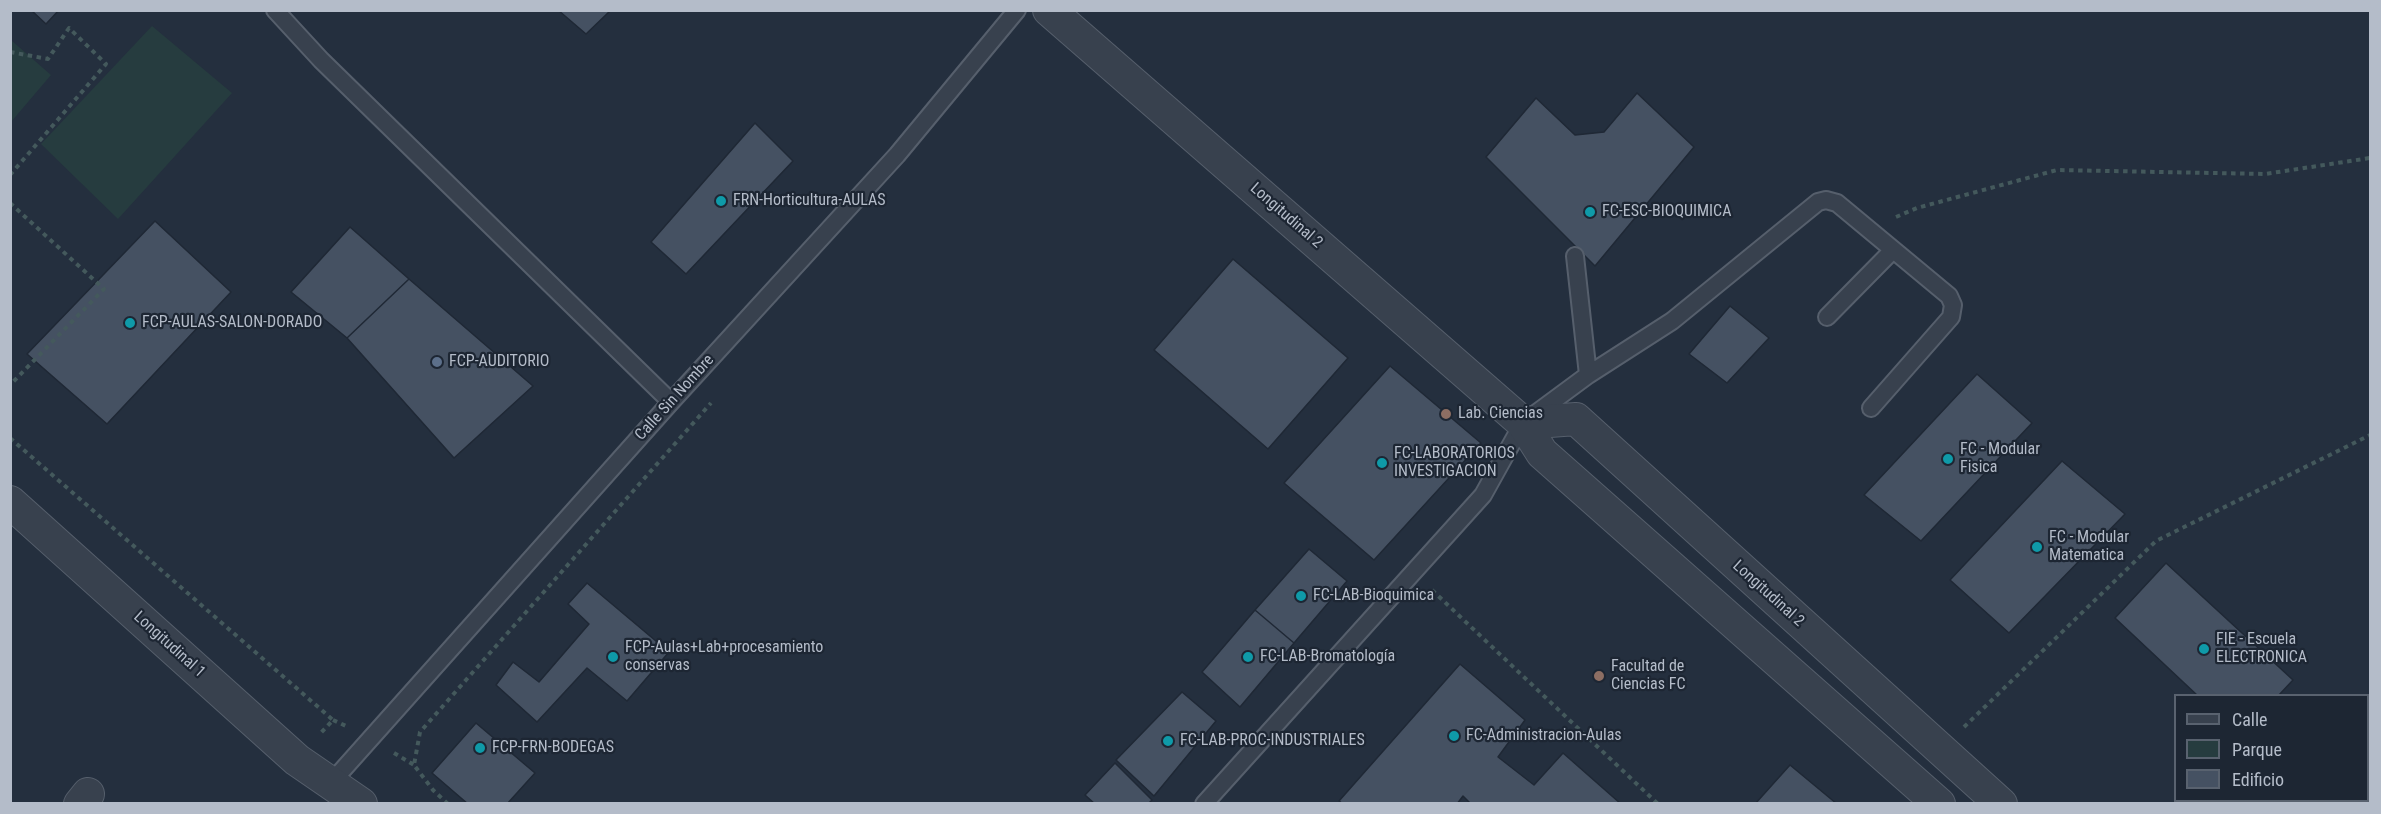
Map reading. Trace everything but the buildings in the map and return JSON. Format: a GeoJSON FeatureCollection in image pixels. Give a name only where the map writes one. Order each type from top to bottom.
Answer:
{"type":"FeatureCollection","features":[{"type":"Feature","properties":{"kind":"street","name":"Longitudinal 2"},"geometry":{"type":"LineString","coordinates":[[1049,10],[1523,423],[1542,453],[1939,804]]}},
{"type":"Feature","properties":{"kind":"street","name":"Longitudinal 2"},"geometry":{"type":"LineString","coordinates":[[1523,423],[1576,419],[2001,804]]}},
{"type":"Feature","properties":{"kind":"street","name":"Longitudinal 1"},"geometry":{"type":"LineString","coordinates":[[10,502],[297,760],[339,794],[361,804]]}},
{"type":"Feature","properties":{"kind":"lane"},"geometry":{"type":"LineString","coordinates":[[275,10],[321,60],[671,402]]}},
{"type":"Feature","properties":{"kind":"lane","name":"Calle Sin Nombre"},"geometry":{"type":"LineString","coordinates":[[339,794],[671,402],[897,155],[1017,10]]}},
{"type":"Feature","properties":{"kind":"lane"},"geometry":{"type":"LineString","coordinates":[[1204,804],[1483,495],[1523,423],[1588,375],[1672,321],[1818,202],[1826,200],[1837,203],[1868,228],[1948,296],[1953,305],[1951,317],[1870,408]]}},
{"type":"Feature","properties":{"kind":"lane"},"geometry":{"type":"LineString","coordinates":[[1827,317],[1893,250]]}},
{"type":"Feature","properties":{"kind":"lane"},"geometry":{"type":"LineString","coordinates":[[1575,256],[1588,375]]}},
{"type":"Feature","properties":{"kind":"path"},"geometry":{"type":"LineString","coordinates":[[10,52],[48,59],[69,28],[106,64],[10,174]]}},
{"type":"Feature","properties":{"kind":"path"},"geometry":{"type":"LineString","coordinates":[[1868,228],[1917,208],[2057,170],[2265,174],[2370,158]]}},
{"type":"Feature","properties":{"kind":"path"},"geometry":{"type":"LineString","coordinates":[[10,203],[104,290],[10,385]]}},
{"type":"Feature","properties":{"kind":"path"},"geometry":{"type":"LineString","coordinates":[[448,804],[433,790],[414,765],[420,732],[714,400]]}},
{"type":"Feature","properties":{"kind":"path"},"geometry":{"type":"LineString","coordinates":[[1940,750],[2156,541],[2370,435]]}},
{"type":"Feature","properties":{"kind":"path"},"geometry":{"type":"LineString","coordinates":[[10,438],[333,720],[297,760]]}},
{"type":"Feature","properties":{"kind":"path"},"geometry":{"type":"LineString","coordinates":[[1414,573],[1658,804]]}},
{"type":"Feature","properties":{"kind":"green space"},"geometry":{"type":"Polygon","coordinates":[[[152,26],[232,93],[118,219],[41,144],[152,26]]]}},
{"type":"Feature","properties":{"kind":"green space"},"geometry":{"type":"Polygon","coordinates":[[[11,40],[51,75],[11,122],[11,40]]]}},
{"type":"Feature","properties":{"kind":"place","name":"FRN-Horticultura-AULAS"},"geometry":{"type":"Point","coordinates":[721,201]}},
{"type":"Feature","properties":{"kind":"place","name":"FC-ESC-BIOQUIMICA"},"geometry":{"type":"Point","coordinates":[1590,212]}},
{"type":"Feature","properties":{"kind":"place","name":"FCP-AULAS-SALON-DORADO"},"geometry":{"type":"Point","coordinates":[130,323]}},
{"type":"Feature","properties":{"kind":"place","name":"FCP-AUDITORIO"},"geometry":{"type":"Point","coordinates":[437,362]}},
{"type":"Feature","properties":{"kind":"place","name":"Lab. Ciencias"},"geometry":{"type":"Point","coordinates":[1446,414]}},
{"type":"Feature","properties":{"kind":"place","name":"FC - Modular Fisica"},"geometry":{"type":"Point","coordinates":[1948,459]}},
{"type":"Feature","properties":{"kind":"place","name":"FC-LABORATORIOS INVESTIGACION"},"geometry":{"type":"Point","coordinates":[1382,463]}},
{"type":"Feature","properties":{"kind":"place","name":"FC - Modular Matematica"},"geometry":{"type":"Point","coordinates":[2037,547]}},
{"type":"Feature","properties":{"kind":"place","name":"FC-LAB-Bioquimica"},"geometry":{"type":"Point","coordinates":[1301,596]}},
{"type":"Feature","properties":{"kind":"place","name":"FIE - Escuela ELECTRONICA"},"geometry":{"type":"Point","coordinates":[2204,649]}},
{"type":"Feature","properties":{"kind":"place","name":"FCP-Aulas+Lab+procesamiento conservas"},"geometry":{"type":"Point","coordinates":[613,657]}},
{"type":"Feature","properties":{"kind":"place","name":"FC-LAB-Bromatología"},"geometry":{"type":"Point","coordinates":[1248,657]}},
{"type":"Feature","properties":{"kind":"place","name":"Facultad de Ciencias FC"},"geometry":{"type":"Point","coordinates":[1599,676]}},
{"type":"Feature","properties":{"kind":"place","name":"FC-Administracion-Aulas"},"geometry":{"type":"Point","coordinates":[1454,736]}},
{"type":"Feature","properties":{"kind":"place","name":"FC-LAB-PROC-INDUSTRIALES"},"geometry":{"type":"Point","coordinates":[1168,741]}},
{"type":"Feature","properties":{"kind":"place","name":"FCP-FRN-BODEGAS"},"geometry":{"type":"Point","coordinates":[480,748]}}]}
